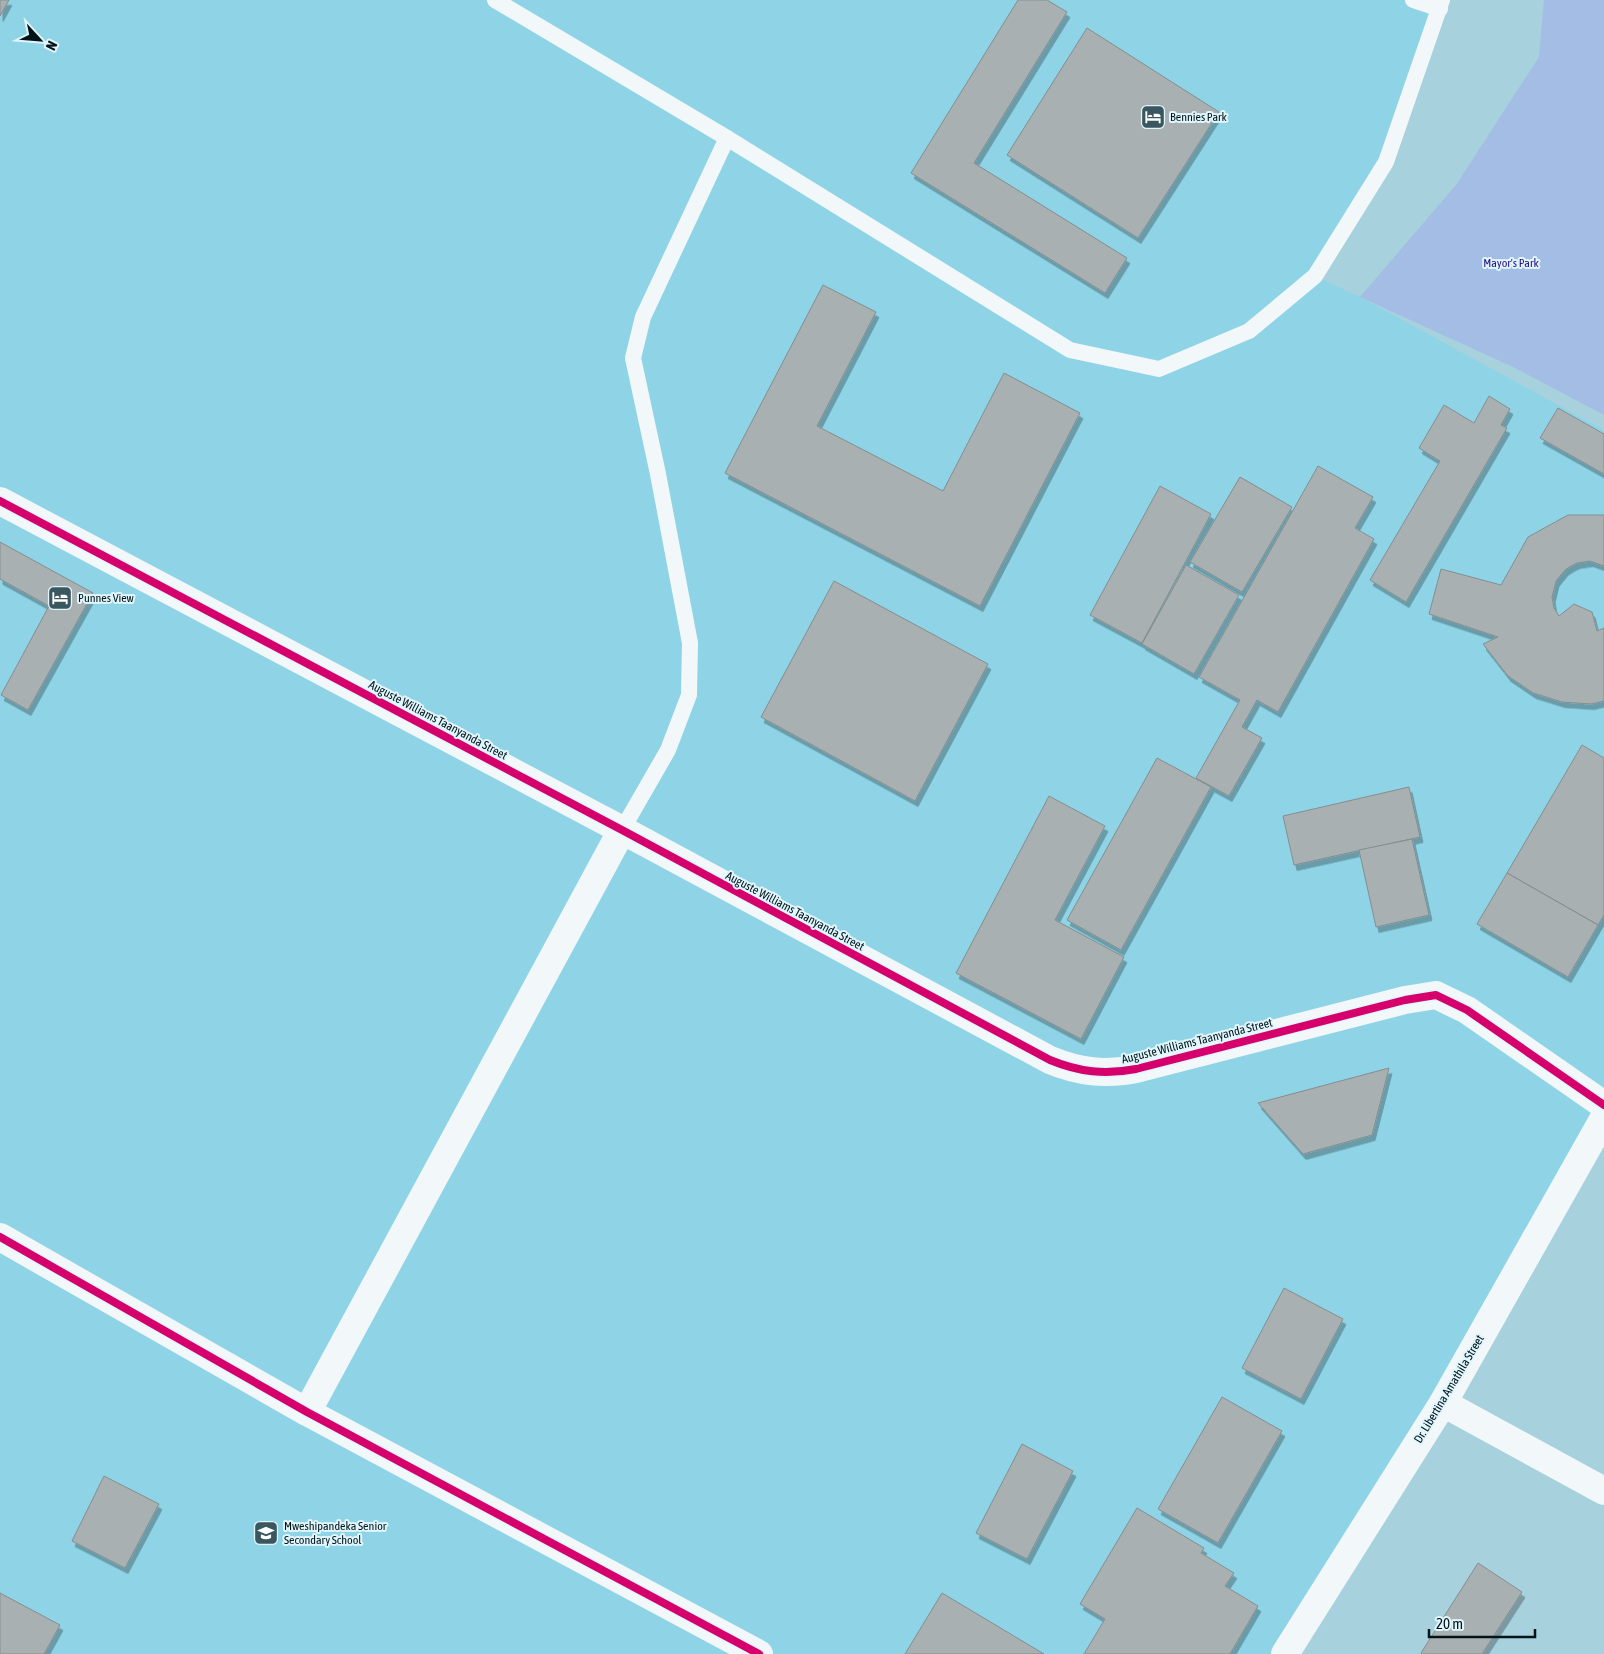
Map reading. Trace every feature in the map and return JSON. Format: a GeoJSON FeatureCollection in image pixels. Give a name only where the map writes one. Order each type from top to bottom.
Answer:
{"type":"FeatureCollection","features":[{"type":"Feature","properties":{"kind":"street","name":"Auguste Williams Taanyanda Street"},"geometry":{"type":"LineString","coordinates":[[0,501],[622,830],[1041,1055],[1071,1068],[1115,1073],[1136,1069],[1405,1000],[1436,995],[1467,1010],[1604,1105]]}},
{"type":"Feature","properties":{"kind":"street"},"geometry":{"type":"LineString","coordinates":[[306,1412],[622,830]]}},
{"type":"Feature","properties":{"kind":"street","name":"Dr. Libertina Amathila Street"},"geometry":{"type":"LineString","coordinates":[[1285,1654],[1443,1402],[1604,1118]]}},
{"type":"Feature","properties":{"kind":"street"},"geometry":{"type":"LineString","coordinates":[[0,1237],[306,1412],[759,1654]]}},
{"type":"Feature","properties":{"kind":"street"},"geometry":{"type":"LineString","coordinates":[[1443,1402],[1604,1491]]}},
{"type":"Feature","properties":{"kind":"lane"},"geometry":{"type":"LineString","coordinates":[[495,0],[727,138],[1070,350],[1159,369],[1249,331],[1315,276],[1386,162],[1441,5],[1413,0]]}},
{"type":"Feature","properties":{"kind":"lane"},"geometry":{"type":"LineString","coordinates":[[622,830],[668,750],[689,695],[690,686],[690,643],[658,474],[642,408],[633,358],[643,318],[727,138]]}},
{"type":"Feature","properties":{"kind":"shaded area"},"geometry":{"type":"Polygon","coordinates":[[[0,0],[1442,0],[1386,162],[1315,276],[1360,297],[1604,430],[1604,1118],[1285,1654],[0,1654],[0,0]]]}},
{"type":"Feature","properties":{"kind":"green space","name":"Mayor's Park"},"geometry":{"type":"Polygon","coordinates":[[[1544,0],[1604,0],[1604,415],[1513,367],[1360,297],[1456,185],[1539,57],[1544,0]]]}},
{"type":"Feature","properties":{"kind":"building"},"geometry":{"type":"Polygon","coordinates":[[[0,0],[9,0],[0,16],[0,0]]]}},
{"type":"Feature","properties":{"kind":"building"},"geometry":{"type":"Polygon","coordinates":[[[1018,0],[1047,0],[1067,12],[974,163],[1127,258],[1105,293],[911,173],[1018,0]]]}},
{"type":"Feature","properties":{"kind":"building"},"geometry":{"type":"Polygon","coordinates":[[[1087,28],[1219,112],[1138,238],[1007,155],[1087,28]]]}},
{"type":"Feature","properties":{"kind":"building"},"geometry":{"type":"Polygon","coordinates":[[[823,285],[876,312],[817,426],[943,491],[1004,373],[1080,413],[980,606],[725,473],[823,285]]]}},
{"type":"Feature","properties":{"kind":"building"},"geometry":{"type":"Polygon","coordinates":[[[1489,396],[1510,409],[1501,425],[1507,428],[1406,602],[1370,580],[1440,461],[1419,448],[1444,405],[1474,423],[1489,396]]]}},
{"type":"Feature","properties":{"kind":"building"},"geometry":{"type":"Polygon","coordinates":[[[1558,408],[1604,434],[1604,474],[1540,438],[1558,408]]]}},
{"type":"Feature","properties":{"kind":"building"},"geometry":{"type":"Polygon","coordinates":[[[1318,466],[1373,497],[1355,528],[1374,539],[1278,712],[1257,700],[1242,727],[1262,738],[1229,796],[1196,778],[1240,700],[1199,677],[1318,466]]]}},
{"type":"Feature","properties":{"kind":"building"},"geometry":{"type":"Polygon","coordinates":[[[1240,477],[1292,507],[1242,592],[1190,562],[1240,477]]]}},
{"type":"Feature","properties":{"kind":"building"},"geometry":{"type":"Polygon","coordinates":[[[1160,486],[1211,514],[1142,643],[1090,615],[1160,486]]]}},
{"type":"Feature","properties":{"kind":"building"},"geometry":{"type":"Polygon","coordinates":[[[1568,515],[1604,515],[1604,566],[1590,561],[1571,566],[1556,581],[1552,597],[1554,608],[1559,616],[1574,604],[1592,612],[1597,631],[1604,628],[1604,701],[1591,704],[1562,702],[1533,693],[1508,676],[1483,644],[1498,637],[1429,614],[1441,569],[1501,585],[1528,537],[1568,515]]]}},
{"type":"Feature","properties":{"kind":"building"},"geometry":{"type":"Polygon","coordinates":[[[0,542],[93,593],[28,710],[1,695],[49,606],[0,579],[0,542]]]}},
{"type":"Feature","properties":{"kind":"building"},"geometry":{"type":"Polygon","coordinates":[[[1186,565],[1239,595],[1194,674],[1142,644],[1186,565]]]}},
{"type":"Feature","properties":{"kind":"building"},"geometry":{"type":"Polygon","coordinates":[[[834,581],[988,664],[915,801],[761,717],[834,581]]]}},
{"type":"Feature","properties":{"kind":"building"},"geometry":{"type":"Polygon","coordinates":[[[1582,745],[1604,758],[1604,915],[1598,925],[1507,873],[1582,745]]]}},
{"type":"Feature","properties":{"kind":"building"},"geometry":{"type":"Polygon","coordinates":[[[1157,758],[1211,787],[1121,950],[1067,920],[1157,758]]]}},
{"type":"Feature","properties":{"kind":"building"},"geometry":{"type":"Polygon","coordinates":[[[1409,787],[1420,837],[1294,865],[1283,816],[1409,787]]]}},
{"type":"Feature","properties":{"kind":"building"},"geometry":{"type":"Polygon","coordinates":[[[1049,796],[1105,826],[1055,920],[1124,957],[1081,1039],[956,973],[1049,796]]]}},
{"type":"Feature","properties":{"kind":"building"},"geometry":{"type":"Polygon","coordinates":[[[1412,839],[1429,915],[1376,927],[1359,850],[1412,839]]]}},
{"type":"Feature","properties":{"kind":"building"},"geometry":{"type":"Polygon","coordinates":[[[1507,873],[1598,925],[1568,977],[1477,924],[1507,873]]]}},
{"type":"Feature","properties":{"kind":"building"},"geometry":{"type":"Polygon","coordinates":[[[1389,1068],[1372,1135],[1303,1154],[1258,1103],[1389,1068]]]}},
{"type":"Feature","properties":{"kind":"building"},"geometry":{"type":"Polygon","coordinates":[[[1284,1288],[1343,1319],[1301,1399],[1242,1368],[1284,1288]]]}},
{"type":"Feature","properties":{"kind":"building"},"geometry":{"type":"Polygon","coordinates":[[[1222,1397],[1282,1431],[1218,1543],[1158,1509],[1222,1397]]]}},
{"type":"Feature","properties":{"kind":"building"},"geometry":{"type":"Polygon","coordinates":[[[1022,1444],[1073,1471],[1027,1559],[976,1533],[1022,1444]]]}},
{"type":"Feature","properties":{"kind":"building"},"geometry":{"type":"Polygon","coordinates":[[[104,1476],[159,1504],[125,1568],[72,1541],[104,1476]]]}},
{"type":"Feature","properties":{"kind":"building"},"geometry":{"type":"Polygon","coordinates":[[[1137,1508],[1204,1548],[1201,1553],[1234,1573],[1225,1586],[1258,1606],[1230,1654],[1084,1654],[1105,1619],[1080,1604],[1137,1508]]]}},
{"type":"Feature","properties":{"kind":"building"},"geometry":{"type":"Polygon","coordinates":[[[1478,1563],[1522,1592],[1482,1654],[1422,1654],[1421,1653],[1478,1563]]]}},
{"type":"Feature","properties":{"kind":"building"},"geometry":{"type":"Polygon","coordinates":[[[0,1593],[60,1625],[44,1654],[0,1654],[0,1593]]]}},
{"type":"Feature","properties":{"kind":"building"},"geometry":{"type":"Polygon","coordinates":[[[942,1593],[1044,1654],[905,1654],[942,1593]]]}},
{"type":"Feature","properties":{"kind":"cycle path"},"geometry":{"type":"LineString","coordinates":[[0,501],[622,830],[1050,1060],[1082,1070],[1103,1072],[1125,1071],[1405,1000],[1436,995],[1467,1010],[1604,1105]]}},
{"type":"Feature","properties":{"kind":"cycle path"},"geometry":{"type":"LineString","coordinates":[[0,1237],[307,1412],[759,1654]]}},
{"type":"Feature","properties":{"kind":"place","name":"Bennies Park"},"geometry":{"type":"Point","coordinates":[1153,117]}},
{"type":"Feature","properties":{"kind":"place","name":"Punnes View"},"geometry":{"type":"Point","coordinates":[60,598]}},
{"type":"Feature","properties":{"kind":"place","name":"Mweshipandeka Senior Secondary School"},"geometry":{"type":"Point","coordinates":[266,1533]}}]}
